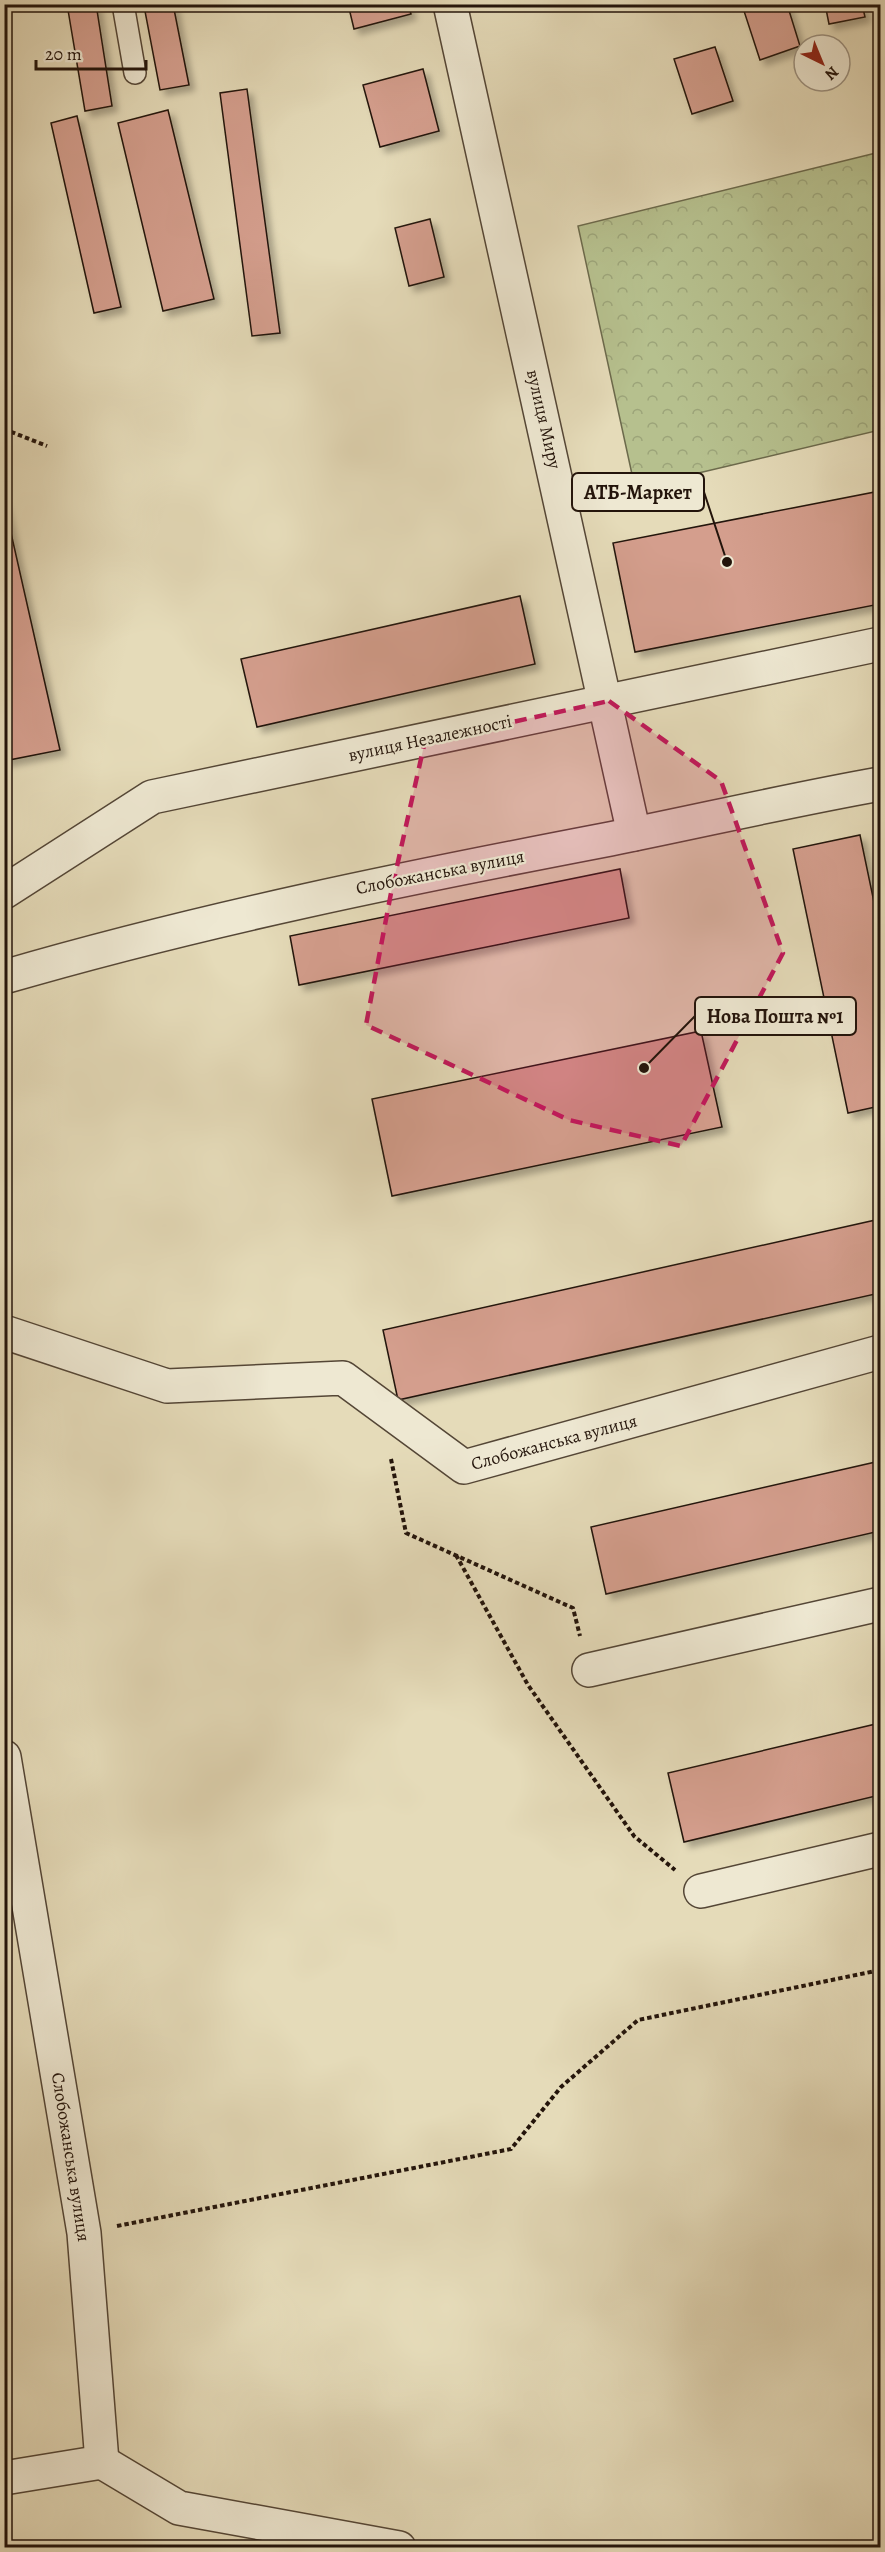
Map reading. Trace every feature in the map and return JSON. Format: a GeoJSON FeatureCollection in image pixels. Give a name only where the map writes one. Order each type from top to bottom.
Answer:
{"type":"FeatureCollection","features":[{"type":"Feature","properties":{"kind":"street","name":"вулиця Миру"},"geometry":{"type":"LineString","coordinates":[[450,4],[561,494],[634,834]]}},
{"type":"Feature","properties":{"kind":"street","name":"вулиця Незалежності"},"geometry":{"type":"LineString","coordinates":[[4,892],[152,797],[880,644]]}},
{"type":"Feature","properties":{"kind":"street","name":"Слобожанська вулиця"},"geometry":{"type":"LineString","coordinates":[[4,977],[346,890],[634,834],[777,802],[880,784]]}},
{"type":"Feature","properties":{"kind":"street","name":"Слобожанська вулиця"},"geometry":{"type":"LineString","coordinates":[[4,1332],[167,1386],[343,1378],[464,1467],[880,1352]]}},
{"type":"Feature","properties":{"kind":"street"},"geometry":{"type":"LineString","coordinates":[[589,1670],[880,1604]]}},
{"type":"Feature","properties":{"kind":"street","name":"Слобожанська вулиця"},"geometry":{"type":"LineString","coordinates":[[4,1757],[84,2233],[102,2462]]}},
{"type":"Feature","properties":{"kind":"street"},"geometry":{"type":"LineString","coordinates":[[701,1891],[880,1849]]}},
{"type":"Feature","properties":{"kind":"street"},"geometry":{"type":"LineString","coordinates":[[4,2478],[102,2462],[179,2508],[399,2547]]}},
{"type":"Feature","properties":{"kind":"lane"},"geometry":{"type":"LineString","coordinates":[[123,4],[135,73]]}},
{"type":"Feature","properties":{"kind":"path"},"geometry":{"type":"LineString","coordinates":[[4,433],[9,431],[47,446]]}},
{"type":"Feature","properties":{"kind":"path"},"geometry":{"type":"LineString","coordinates":[[381,1406],[406,1533],[573,1608],[589,1670]]}},
{"type":"Feature","properties":{"kind":"path"},"geometry":{"type":"LineString","coordinates":[[456,1555],[528,1685],[634,1836],[701,1891]]}},
{"type":"Feature","properties":{"kind":"path"},"geometry":{"type":"LineString","coordinates":[[84,2233],[511,2149],[561,2087],[638,2020],[880,1970]]}},
{"type":"Feature","properties":{"kind":"highlighted area"},"geometry":{"type":"Polygon","coordinates":[[[609,701],[721,781],[783,953],[681,1146],[569,1120],[366,1025],[391,893],[425,741],[609,701]]]}},
{"type":"Feature","properties":{"kind":"green space"},"geometry":{"type":"Polygon","coordinates":[[[880,152],[880,430],[635,488],[578,226],[880,152]]]}},
{"type":"Feature","properties":{"kind":"building"},"geometry":{"type":"Polygon","coordinates":[[[67,4],[96,4],[112,106],[85,111],[67,4]]]}},
{"type":"Feature","properties":{"kind":"building"},"geometry":{"type":"Polygon","coordinates":[[[173,4],[189,85],[160,90],[144,6],[173,4]]]}},
{"type":"Feature","properties":{"kind":"building"},"geometry":{"type":"Polygon","coordinates":[[[348,4],[408,4],[411,14],[354,29],[348,4]]]}},
{"type":"Feature","properties":{"kind":"building"},"geometry":{"type":"Polygon","coordinates":[[[762,4],[787,4],[796,33],[792,33],[792,49],[760,60],[744,11],[762,4]]]}},
{"type":"Feature","properties":{"kind":"building"},"geometry":{"type":"Polygon","coordinates":[[[825,4],[862,4],[865,17],[829,24],[825,4]]]}},
{"type":"Feature","properties":{"kind":"building"},"geometry":{"type":"Polygon","coordinates":[[[715,47],[733,101],[692,114],[674,59],[715,47]]]}},
{"type":"Feature","properties":{"kind":"building"},"geometry":{"type":"Polygon","coordinates":[[[423,69],[439,131],[380,147],[363,85],[423,69]]]}},
{"type":"Feature","properties":{"kind":"building"},"geometry":{"type":"Polygon","coordinates":[[[247,89],[280,333],[252,336],[220,93],[247,89]]]}},
{"type":"Feature","properties":{"kind":"building"},"geometry":{"type":"Polygon","coordinates":[[[168,110],[214,299],[163,311],[118,123],[168,110]]]}},
{"type":"Feature","properties":{"kind":"building"},"geometry":{"type":"Polygon","coordinates":[[[77,116],[121,307],[94,313],[51,123],[77,116]]]}},
{"type":"Feature","properties":{"kind":"building"},"geometry":{"type":"Polygon","coordinates":[[[430,219],[444,277],[409,286],[395,228],[430,219]]]}},
{"type":"Feature","properties":{"kind":"building"},"geometry":{"type":"Polygon","coordinates":[[[880,491],[880,604],[635,652],[613,543],[880,491]]]}},
{"type":"Feature","properties":{"kind":"building"},"geometry":{"type":"Polygon","coordinates":[[[4,502],[60,750],[4,761],[4,502]]]}},
{"type":"Feature","properties":{"kind":"building"},"geometry":{"type":"Polygon","coordinates":[[[520,596],[535,664],[257,727],[241,659],[520,596]]]}},
{"type":"Feature","properties":{"kind":"building"},"geometry":{"type":"Polygon","coordinates":[[[860,835],[880,931],[880,1106],[848,1113],[793,849],[860,835]]]}},
{"type":"Feature","properties":{"kind":"building"},"geometry":{"type":"Polygon","coordinates":[[[620,869],[629,918],[299,985],[290,936],[620,869]]]}},
{"type":"Feature","properties":{"kind":"building"},"geometry":{"type":"Polygon","coordinates":[[[701,1031],[722,1127],[392,1196],[372,1099],[701,1031]]]}},
{"type":"Feature","properties":{"kind":"building"},"geometry":{"type":"Polygon","coordinates":[[[880,1219],[880,1293],[398,1400],[383,1330],[880,1219]]]}},
{"type":"Feature","properties":{"kind":"building"},"geometry":{"type":"Polygon","coordinates":[[[880,1461],[880,1531],[606,1594],[591,1527],[880,1461]]]}},
{"type":"Feature","properties":{"kind":"building"},"geometry":{"type":"Polygon","coordinates":[[[880,1723],[880,1795],[684,1842],[668,1773],[880,1723]]]}},
{"type":"Feature","properties":{"kind":"place","name":"АТБ-Маркет"},"geometry":{"type":"Point","coordinates":[727,562]}},
{"type":"Feature","properties":{"kind":"place","name":"Нова Пошта №1"},"geometry":{"type":"Point","coordinates":[644,1068]}}]}
